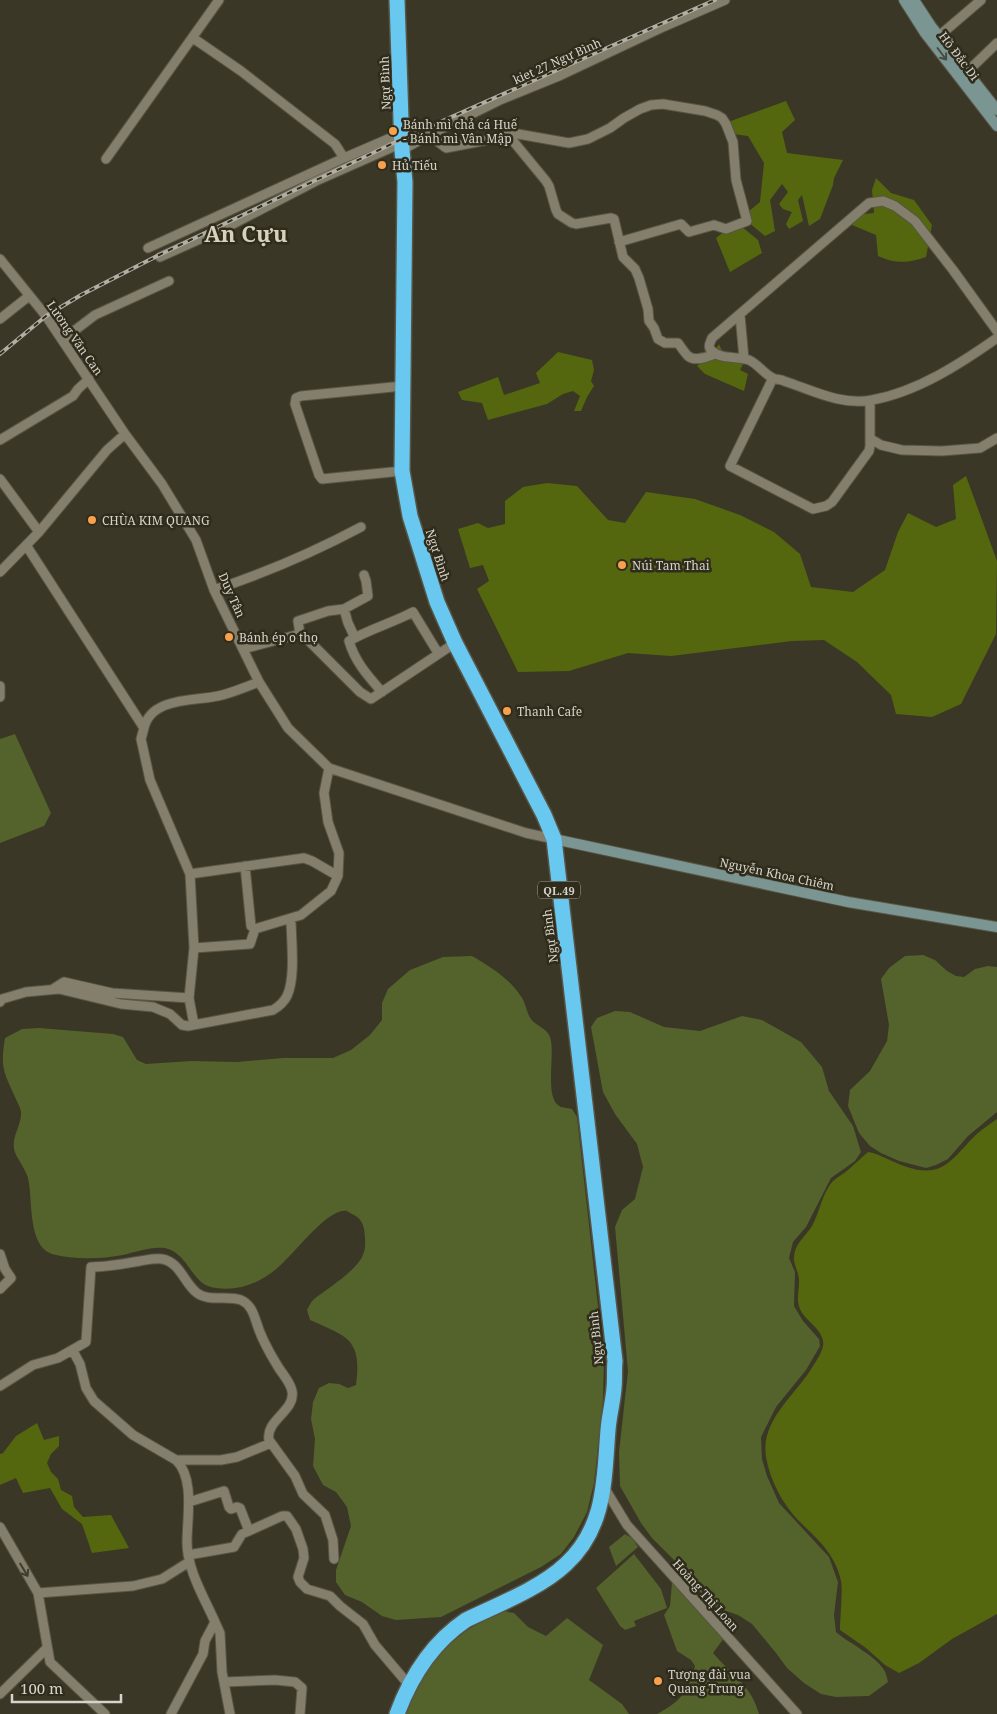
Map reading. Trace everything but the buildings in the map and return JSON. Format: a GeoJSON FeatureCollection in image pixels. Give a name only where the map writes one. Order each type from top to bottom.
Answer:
{"type":"FeatureCollection","features":[{"type":"Feature","properties":{"kind":"highway","name":"Ngự Bình"},"geometry":{"type":"LineString","coordinates":[[397,0],[405,182],[402,471],[410,516],[437,602],[455,644],[544,815],[554,840],[615,1361],[604,1487],[589,1537],[565,1566],[535,1586],[466,1620],[456,1627],[427,1656],[409,1684],[397,1714]]}},
{"type":"Feature","properties":{"kind":"street"},"geometry":{"type":"LineString","coordinates":[[106,159],[219,0]]}},
{"type":"Feature","properties":{"kind":"street","name":"kiet 27 Ngự Bình"},"geometry":{"type":"LineString","coordinates":[[402,142],[429,135],[500,100],[558,76],[725,0]]}},
{"type":"Feature","properties":{"kind":"street","name":"Hồ Đắc Di"},"geometry":{"type":"LineString","coordinates":[[904,0],[925,33],[995,112]]}},
{"type":"Feature","properties":{"kind":"street","name":"Hồ Đắc Di"},"geometry":{"type":"LineString","coordinates":[[914,0],[995,112],[997,126]]}},
{"type":"Feature","properties":{"kind":"street"},"geometry":{"type":"LineString","coordinates":[[939,36],[981,0]]}},
{"type":"Feature","properties":{"kind":"street"},"geometry":{"type":"LineString","coordinates":[[193,38],[241,71],[321,132],[340,149],[344,158]]}},
{"type":"Feature","properties":{"kind":"street"},"geometry":{"type":"LineString","coordinates":[[967,72],[997,43]]}},
{"type":"Feature","properties":{"kind":"street"},"geometry":{"type":"LineString","coordinates":[[429,135],[446,148],[518,134],[569,143],[588,139],[640,109],[663,104],[705,111],[722,118],[733,142],[736,180],[747,221],[726,229],[714,225],[690,232],[681,224],[619,242]]}},
{"type":"Feature","properties":{"kind":"street"},"geometry":{"type":"LineString","coordinates":[[509,136],[546,181],[558,214],[576,224],[614,219],[623,257],[634,268],[639,278],[648,309],[649,321],[654,328],[656,337],[665,343],[678,343],[688,356],[692,358],[707,357],[715,354]]}},
{"type":"Feature","properties":{"kind":"street"},"geometry":{"type":"LineString","coordinates":[[148,248],[344,158],[402,142]]}},
{"type":"Feature","properties":{"kind":"street"},"geometry":{"type":"LineString","coordinates":[[160,257],[229,226],[316,182],[402,142]]}},
{"type":"Feature","properties":{"kind":"street"},"geometry":{"type":"LineString","coordinates":[[997,331],[953,270],[914,221],[896,206],[883,201],[869,203],[712,338],[709,345],[710,350],[715,354],[750,360],[773,378],[810,391],[836,399],[870,401],[893,396],[914,387],[944,372],[997,338]]}},
{"type":"Feature","properties":{"kind":"street","name":"Lương Văn Can"},"geometry":{"type":"LineString","coordinates":[[0,259],[46,316],[125,434]]}},
{"type":"Feature","properties":{"kind":"street"},"geometry":{"type":"LineString","coordinates":[[62,340],[95,315],[168,281]]}},
{"type":"Feature","properties":{"kind":"street"},"geometry":{"type":"LineString","coordinates":[[0,319],[29,296]]}},
{"type":"Feature","properties":{"kind":"street"},"geometry":{"type":"LineString","coordinates":[[740,315],[744,359]]}},
{"type":"Feature","properties":{"kind":"street"},"geometry":{"type":"LineString","coordinates":[[773,378],[730,466],[808,508],[818,509],[826,506],[837,496],[869,451],[871,439],[870,401]]}},
{"type":"Feature","properties":{"kind":"street"},"geometry":{"type":"LineString","coordinates":[[0,440],[73,396],[89,380]]}},
{"type":"Feature","properties":{"kind":"street"},"geometry":{"type":"LineString","coordinates":[[402,471],[322,479],[294,404],[296,398],[301,396],[403,386]]}},
{"type":"Feature","properties":{"kind":"street"},"geometry":{"type":"LineString","coordinates":[[0,572],[39,532],[82,479],[125,434]]}},
{"type":"Feature","properties":{"kind":"street","name":"Duy Tân"},"geometry":{"type":"LineString","coordinates":[[125,434],[162,484],[196,540],[214,590],[259,682],[288,728],[329,768],[526,833],[554,840]]}},
{"type":"Feature","properties":{"kind":"street"},"geometry":{"type":"LineString","coordinates":[[871,439],[881,445],[902,450],[942,451],[980,448],[997,438]]}},
{"type":"Feature","properties":{"kind":"street"},"geometry":{"type":"LineString","coordinates":[[0,479],[39,532]]}},
{"type":"Feature","properties":{"kind":"street"},"geometry":{"type":"LineString","coordinates":[[214,590],[296,559],[328,545],[361,527]]}},
{"type":"Feature","properties":{"kind":"street"},"geometry":{"type":"LineString","coordinates":[[26,545],[144,728]]}},
{"type":"Feature","properties":{"kind":"street"},"geometry":{"type":"LineString","coordinates":[[300,634],[298,621],[328,611],[344,609],[368,596],[364,575]]}},
{"type":"Feature","properties":{"kind":"street"},"geometry":{"type":"LineString","coordinates":[[344,609],[355,638]]}},
{"type":"Feature","properties":{"kind":"street"},"geometry":{"type":"LineString","coordinates":[[382,692],[353,654],[349,641],[393,623],[413,612],[438,653]]}},
{"type":"Feature","properties":{"kind":"street"},"geometry":{"type":"LineString","coordinates":[[243,649],[300,634],[303,635],[360,692],[371,699],[438,653],[455,644]]}},
{"type":"Feature","properties":{"kind":"street"},"geometry":{"type":"LineString","coordinates":[[194,1025],[189,998],[194,948],[190,874],[150,780],[141,739],[145,722],[157,710],[167,705],[228,694],[259,682]]}},
{"type":"Feature","properties":{"kind":"street"},"geometry":{"type":"LineString","coordinates":[[0,686],[0,697]]}},
{"type":"Feature","properties":{"kind":"street"},"geometry":{"type":"LineString","coordinates":[[245,866],[251,926],[256,929],[301,916],[331,891],[338,876],[339,853],[328,822],[324,793],[329,768]]}},
{"type":"Feature","properties":{"kind":"street","name":"Nguyễn Khoa Chiêm"},"geometry":{"type":"LineString","coordinates":[[554,840],[848,902],[997,927]]}},
{"type":"Feature","properties":{"kind":"street"},"geometry":{"type":"LineString","coordinates":[[190,874],[304,858],[338,876]]}},
{"type":"Feature","properties":{"kind":"street"},"geometry":{"type":"LineString","coordinates":[[53,988],[121,1004],[153,1007],[170,1014],[182,1025],[194,1025],[272,1010],[281,1004],[290,987],[292,972],[291,918]]}},
{"type":"Feature","properties":{"kind":"street"},"geometry":{"type":"LineString","coordinates":[[194,948],[250,944],[256,929]]}},
{"type":"Feature","properties":{"kind":"street"},"geometry":{"type":"LineString","coordinates":[[0,1002],[2,999],[26,992],[53,988],[64,982],[112,993],[189,998]]}},
{"type":"Feature","properties":{"kind":"street"},"geometry":{"type":"LineString","coordinates":[[0,1254],[10,1278],[0,1289]]}},
{"type":"Feature","properties":{"kind":"street"},"geometry":{"type":"LineString","coordinates":[[0,1386],[33,1365],[58,1358],[86,1342],[91,1267],[154,1259],[180,1271],[192,1289],[200,1295],[230,1297],[245,1302],[254,1313],[260,1338],[286,1377],[292,1392],[290,1404],[270,1429],[269,1444],[295,1476],[303,1494],[322,1511],[333,1540],[334,1559]]}},
{"type":"Feature","properties":{"kind":"street"},"geometry":{"type":"LineString","coordinates":[[73,1351],[84,1374],[86,1388],[94,1401],[133,1435],[176,1460],[181,1465],[186,1481],[189,1502],[188,1559],[220,1633],[224,1682],[230,1714]]}},
{"type":"Feature","properties":{"kind":"street"},"geometry":{"type":"LineString","coordinates":[[176,1460],[236,1458],[269,1444]]}},
{"type":"Feature","properties":{"kind":"street","name":"Hoàng Thị Loan"},"geometry":{"type":"LineString","coordinates":[[604,1487],[627,1525],[797,1714]]}},
{"type":"Feature","properties":{"kind":"street"},"geometry":{"type":"LineString","coordinates":[[189,1502],[224,1491],[229,1507],[231,1509],[238,1506],[240,1508],[249,1530]]}},
{"type":"Feature","properties":{"kind":"street"},"geometry":{"type":"LineString","coordinates":[[38,1593],[133,1586],[162,1579],[188,1559],[234,1547],[242,1534],[282,1516],[287,1516],[296,1529],[303,1549],[304,1558],[298,1577],[300,1582],[307,1589],[330,1596],[363,1624],[375,1645],[409,1684]]}},
{"type":"Feature","properties":{"kind":"street"},"geometry":{"type":"LineString","coordinates":[[0,1527],[38,1593],[46,1648],[50,1662],[105,1714]]}},
{"type":"Feature","properties":{"kind":"street"},"geometry":{"type":"LineString","coordinates":[[171,1714],[203,1654],[205,1641],[215,1622]]}},
{"type":"Feature","properties":{"kind":"street"},"geometry":{"type":"LineString","coordinates":[[0,1694],[46,1648]]}},
{"type":"Feature","properties":{"kind":"street"},"geometry":{"type":"LineString","coordinates":[[224,1682],[275,1680],[296,1682],[302,1688],[300,1714]]}},
{"type":"Feature","properties":{"kind":"green space"},"geometry":{"type":"Polygon","coordinates":[[[786,101],[795,120],[782,132],[787,153],[843,160],[834,178],[820,219],[809,226],[802,195],[798,200],[803,221],[789,229],[786,224],[792,212],[783,209],[779,204],[788,192],[782,184],[770,200],[775,231],[765,236],[742,217],[760,202],[764,163],[748,136],[733,134],[728,122],[786,101]]]}},
{"type":"Feature","properties":{"kind":"green space"},"geometry":{"type":"Polygon","coordinates":[[[876,178],[891,193],[914,200],[932,225],[926,257],[902,262],[878,256],[876,235],[852,225],[856,215],[874,213],[872,190],[876,178]]]}},
{"type":"Feature","properties":{"kind":"green space"},"geometry":{"type":"Polygon","coordinates":[[[736,222],[758,240],[762,253],[730,272],[716,238],[736,222]]]}},
{"type":"Feature","properties":{"kind":"green space"},"geometry":{"type":"Polygon","coordinates":[[[719,344],[723,353],[736,357],[743,364],[740,370],[748,374],[744,391],[705,374],[697,366],[712,355],[719,344]]]}},
{"type":"Feature","properties":{"kind":"green space"},"geometry":{"type":"Polygon","coordinates":[[[558,352],[592,360],[594,370],[591,381],[594,386],[581,411],[574,411],[580,396],[573,391],[563,394],[547,404],[488,420],[482,403],[462,400],[458,392],[498,377],[504,395],[540,383],[536,373],[558,352]]]}},
{"type":"Feature","properties":{"kind":"green space"},"geometry":{"type":"Polygon","coordinates":[[[966,476],[997,561],[996,634],[961,704],[932,717],[896,714],[891,695],[857,662],[824,640],[792,641],[671,656],[628,653],[569,671],[518,672],[477,589],[489,581],[483,565],[470,568],[458,529],[478,523],[488,528],[505,524],[505,501],[523,487],[547,483],[577,486],[608,520],[625,523],[646,492],[695,499],[740,515],[774,532],[800,554],[811,587],[853,592],[885,570],[898,532],[908,513],[936,527],[956,519],[953,485],[966,476]]]}},
{"type":"Feature","properties":{"kind":"green space"},"geometry":{"type":"Polygon","coordinates":[[[15,734],[51,813],[44,826],[0,843],[0,739],[15,734]]]}},
{"type":"Feature","properties":{"kind":"green space"},"geometry":{"type":"Polygon","coordinates":[[[923,955],[935,960],[956,976],[964,977],[975,969],[988,966],[997,967],[997,1112],[968,1136],[948,1159],[926,1168],[899,1161],[870,1146],[859,1133],[848,1106],[850,1090],[870,1071],[887,1041],[889,1025],[881,979],[889,968],[905,956],[923,955]]]}},
{"type":"Feature","properties":{"kind":"green space"},"geometry":{"type":"Polygon","coordinates":[[[472,956],[492,968],[510,983],[522,998],[531,1019],[549,1034],[553,1095],[556,1103],[561,1107],[572,1109],[577,1117],[604,1360],[603,1400],[594,1483],[587,1512],[574,1537],[561,1554],[541,1567],[441,1617],[396,1620],[382,1616],[362,1602],[345,1595],[336,1582],[336,1570],[351,1526],[347,1507],[336,1492],[323,1485],[313,1466],[315,1439],[311,1419],[313,1402],[319,1388],[329,1383],[339,1384],[348,1388],[356,1385],[357,1358],[350,1342],[334,1331],[310,1320],[307,1310],[313,1300],[348,1274],[362,1258],[365,1250],[365,1240],[360,1220],[347,1211],[339,1212],[329,1217],[282,1264],[268,1275],[255,1283],[224,1289],[202,1283],[178,1254],[166,1248],[154,1248],[123,1255],[97,1258],[78,1258],[52,1254],[38,1242],[32,1220],[28,1178],[15,1151],[14,1139],[21,1111],[4,1070],[5,1038],[22,1029],[39,1028],[113,1034],[123,1037],[137,1060],[146,1064],[191,1061],[237,1062],[283,1058],[333,1058],[351,1050],[370,1035],[382,1020],[382,1003],[388,989],[410,970],[443,957],[472,956]]]}},
{"type":"Feature","properties":{"kind":"green space"},"geometry":{"type":"Polygon","coordinates":[[[615,1011],[630,1012],[664,1027],[700,1031],[742,1016],[762,1020],[801,1042],[822,1067],[829,1091],[853,1126],[861,1152],[855,1161],[831,1178],[806,1227],[793,1242],[789,1258],[795,1272],[794,1306],[803,1321],[819,1339],[820,1346],[806,1370],[776,1407],[761,1437],[762,1459],[779,1503],[829,1557],[838,1582],[834,1615],[836,1632],[875,1659],[885,1673],[888,1682],[869,1696],[836,1697],[821,1694],[804,1683],[787,1668],[752,1624],[738,1615],[717,1608],[705,1598],[674,1560],[652,1538],[641,1523],[620,1486],[619,1452],[628,1371],[615,1227],[622,1210],[635,1199],[643,1167],[637,1144],[615,1114],[603,1092],[591,1027],[597,1018],[615,1011]]]}},
{"type":"Feature","properties":{"kind":"green space"},"geometry":{"type":"Polygon","coordinates":[[[997,1119],[997,1614],[952,1639],[919,1663],[899,1673],[885,1665],[866,1648],[840,1630],[842,1585],[838,1571],[830,1554],[787,1506],[774,1483],[768,1466],[766,1444],[768,1431],[781,1408],[806,1377],[822,1351],[823,1346],[823,1341],[818,1331],[799,1306],[799,1279],[794,1260],[795,1252],[798,1244],[812,1226],[829,1186],[868,1152],[920,1170],[940,1168],[955,1157],[978,1133],[997,1119]]]}},
{"type":"Feature","properties":{"kind":"green space"},"geometry":{"type":"Polygon","coordinates":[[[37,1423],[44,1440],[59,1436],[59,1446],[51,1454],[47,1463],[51,1472],[58,1479],[61,1490],[72,1496],[74,1507],[83,1517],[111,1515],[129,1548],[92,1553],[82,1524],[62,1509],[50,1488],[23,1493],[16,1478],[0,1485],[0,1454],[3,1453],[16,1436],[37,1423]]]}},
{"type":"Feature","properties":{"kind":"green space"},"geometry":{"type":"Polygon","coordinates":[[[625,1534],[632,1538],[638,1547],[616,1566],[609,1547],[625,1534]]]}},
{"type":"Feature","properties":{"kind":"green space"},"geometry":{"type":"Polygon","coordinates":[[[634,1554],[661,1589],[667,1608],[634,1621],[636,1626],[625,1630],[620,1626],[596,1588],[634,1554]]]}},
{"type":"Feature","properties":{"kind":"green space"},"geometry":{"type":"Polygon","coordinates":[[[672,1583],[675,1583],[724,1638],[713,1653],[746,1688],[756,1704],[759,1714],[657,1714],[672,1705],[682,1695],[695,1666],[691,1660],[677,1651],[664,1615],[670,1606],[672,1583]]]}},
{"type":"Feature","properties":{"kind":"green space"},"geometry":{"type":"Polygon","coordinates":[[[502,1611],[514,1613],[528,1627],[546,1636],[567,1618],[603,1645],[589,1680],[622,1704],[629,1714],[404,1714],[417,1685],[443,1650],[476,1624],[502,1611]]]}},
{"type":"Feature","properties":{"kind":"railway"},"geometry":{"type":"LineString","coordinates":[[0,354],[46,316],[81,295],[159,255],[402,139],[715,0]]}},
{"type":"Feature","properties":{"kind":"place","name":"Bánh mì chả cá Huế - Bánh mì Vân Mập"},"geometry":{"type":"Point","coordinates":[393,131]}},
{"type":"Feature","properties":{"kind":"place","name":"Hủ Tiếu"},"geometry":{"type":"Point","coordinates":[382,165]}},
{"type":"Feature","properties":{"kind":"place","name":"CHÙA KIM QUANG"},"geometry":{"type":"Point","coordinates":[92,520]}},
{"type":"Feature","properties":{"kind":"place","name":"Núi Tam Thai"},"geometry":{"type":"Point","coordinates":[622,565]}},
{"type":"Feature","properties":{"kind":"place","name":"Bánh ép o thọ"},"geometry":{"type":"Point","coordinates":[229,637]}},
{"type":"Feature","properties":{"kind":"place","name":"Thanh Cafe"},"geometry":{"type":"Point","coordinates":[507,711]}},
{"type":"Feature","properties":{"kind":"place","name":"Tượng đài vua Quang Trung"},"geometry":{"type":"Point","coordinates":[658,1681]}},
{"type":"Feature","properties":{"kind":"district","name":"An Cựu"},"geometry":{"type":"Point","coordinates":[246,233]}}]}
